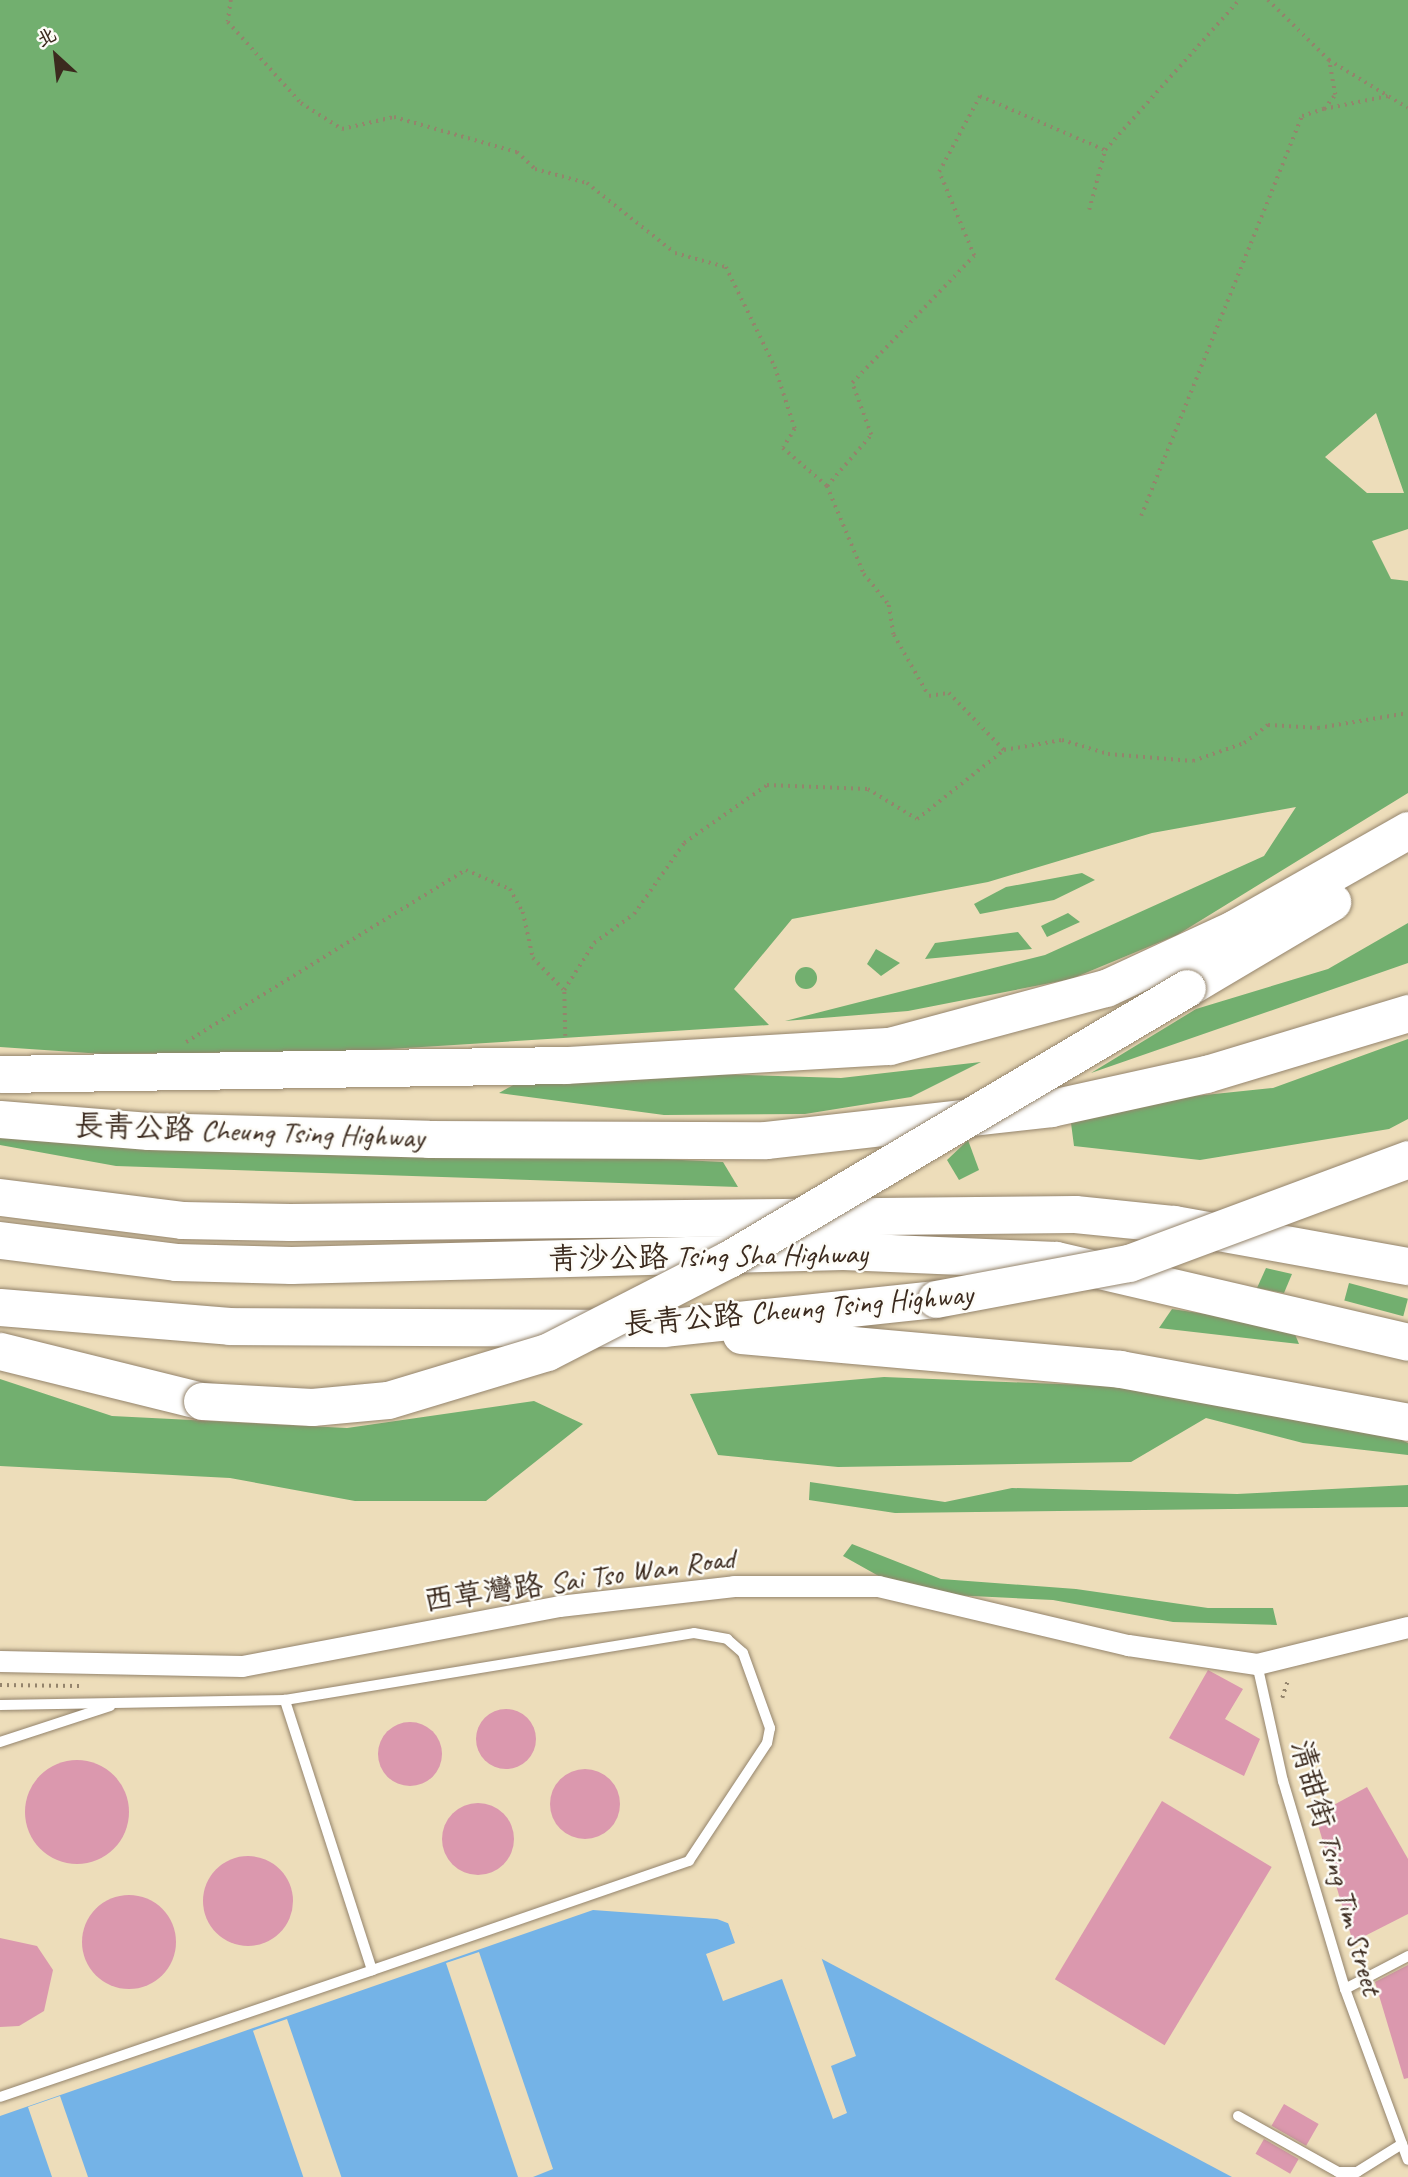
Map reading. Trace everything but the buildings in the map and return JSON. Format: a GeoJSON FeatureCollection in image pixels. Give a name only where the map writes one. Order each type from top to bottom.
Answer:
{"type":"FeatureCollection","features":[{"type":"Feature","properties":{"kind":"highway"},"geometry":{"type":"LineString","coordinates":[[0,1074],[566,1065],[889,1046],[998,1021],[1106,988],[1236,928],[1408,830]]}},
{"type":"Feature","properties":{"kind":"highway"},"geometry":{"type":"LineString","coordinates":[[0,1351],[149,1391],[240,1405],[349,1405],[468,1380],[577,1339],[679,1287],[1408,857]]}},
{"type":"Feature","properties":{"kind":"highway","name":"長青公路 Cheung Tsing Highway"},"geometry":{"type":"LineString","coordinates":[[0,1119],[149,1131],[428,1139],[766,1140],[1051,1108],[1219,1070],[1408,1013]]}},
{"type":"Feature","properties":{"kind":"highway","name":"長青公路 Cheung Tsing Highway"},"geometry":{"type":"LineString","coordinates":[[0,1307],[229,1326],[663,1328],[936,1299],[1129,1263],[1408,1159]]}},
{"type":"Feature","properties":{"kind":"highway","name":"青沙公路 Tsing Sha Highway"},"geometry":{"type":"LineString","coordinates":[[0,1197],[182,1220],[290,1222],[1075,1213],[1174,1224],[1408,1266]]}},
{"type":"Feature","properties":{"kind":"highway","name":"青沙公路 Tsing Sha Highway"},"geometry":{"type":"LineString","coordinates":[[0,1240],[176,1262],[291,1265],[843,1251],[1056,1260],[1408,1342]]}},
{"type":"Feature","properties":{"kind":"highway"},"geometry":{"type":"LineString","coordinates":[[663,1328],[1120,1369],[1408,1422]]}},
{"type":"Feature","properties":{"kind":"street","name":"西草灣路 Sai Tso Wan Road"},"geometry":{"type":"LineString","coordinates":[[0,1661],[242,1666],[559,1606],[734,1586],[878,1586],[1128,1645],[1256,1664],[1408,1627]]}},
{"type":"Feature","properties":{"kind":"lane"},"geometry":{"type":"LineString","coordinates":[[0,1705],[285,1700],[694,1633],[727,1639],[752,1665],[770,1728],[767,1743],[689,1861],[0,2097]]}},
{"type":"Feature","properties":{"kind":"lane","name":"清甜街 Tsing Tim Street"},"geometry":{"type":"LineString","coordinates":[[1256,1664],[1283,1782],[1345,1989],[1408,2160]]}},
{"type":"Feature","properties":{"kind":"lane"},"geometry":{"type":"LineString","coordinates":[[285,1700],[372,1969]]}},
{"type":"Feature","properties":{"kind":"lane"},"geometry":{"type":"LineString","coordinates":[[0,1742],[121,1703]]}},
{"type":"Feature","properties":{"kind":"lane"},"geometry":{"type":"LineString","coordinates":[[1345,1989],[1408,1956]]}},
{"type":"Feature","properties":{"kind":"lane"},"geometry":{"type":"LineString","coordinates":[[1238,2116],[1338,2172],[1357,2172],[1402,2144]]}},
{"type":"Feature","properties":{"kind":"path"},"geometry":{"type":"LineString","coordinates":[[231,0],[228,22],[301,103],[342,129],[394,117],[517,152],[535,169],[587,183],[675,253],[726,267],[775,367],[795,429],[783,448],[827,486],[864,574],[888,605],[894,635],[929,696],[949,693],[1004,750]]}},
{"type":"Feature","properties":{"kind":"path"},"geometry":{"type":"LineString","coordinates":[[1088,209],[1105,150],[1239,0]]}},
{"type":"Feature","properties":{"kind":"path"},"geometry":{"type":"LineString","coordinates":[[1268,0],[1329,60],[1408,108]]}},
{"type":"Feature","properties":{"kind":"path"},"geometry":{"type":"LineString","coordinates":[[1324,109],[1335,95],[1329,60]]}},
{"type":"Feature","properties":{"kind":"path"},"geometry":{"type":"LineString","coordinates":[[827,486],[871,435],[852,383],[974,256],[939,172],[980,96],[1105,150]]}},
{"type":"Feature","properties":{"kind":"path"},"geometry":{"type":"LineString","coordinates":[[1141,516],[1302,116],[1388,96]]}},
{"type":"Feature","properties":{"kind":"path"},"geometry":{"type":"LineString","coordinates":[[566,1065],[564,990],[594,943],[634,914],[684,843],[767,785],[868,789],[917,818],[1004,750],[1062,740],[1108,754],[1194,761],[1244,743],[1268,725],[1318,728],[1408,713]]}},
{"type":"Feature","properties":{"kind":"path"},"geometry":{"type":"LineString","coordinates":[[203,1026],[466,870],[510,889],[523,912],[533,958],[564,990]]}},
{"type":"Feature","properties":{"kind":"path"},"geometry":{"type":"LineString","coordinates":[[1282,1701],[1282,1686],[1293,1673]]}},
{"type":"Feature","properties":{"kind":"green space"},"geometry":{"type":"Polygon","coordinates":[[[0,0],[1408,0],[1408,529],[1372,541],[1391,579],[1408,581],[1408,793],[1177,935],[1071,979],[908,1011],[785,1021],[1045,955],[1264,856],[1296,807],[1152,833],[988,882],[792,919],[734,989],[769,1025],[358,1051],[103,1054],[0,1047],[0,0]],[[1376,413],[1325,457],[1367,493],[1404,493],[1376,413]]]}},
{"type":"Feature","properties":{"kind":"green space"},"geometry":{"type":"Polygon","coordinates":[[[1082,873],[1095,880],[1054,900],[980,914],[974,904],[1006,887],[1082,873]]]}},
{"type":"Feature","properties":{"kind":"green space"},"geometry":{"type":"Polygon","coordinates":[[[1068,913],[1080,922],[1047,937],[1041,926],[1068,913]]]}},
{"type":"Feature","properties":{"kind":"green space"},"geometry":{"type":"Polygon","coordinates":[[[1408,923],[1408,963],[1091,1073],[1196,1009],[1328,969],[1408,923]]]}},
{"type":"Feature","properties":{"kind":"green space"},"geometry":{"type":"Polygon","coordinates":[[[1018,932],[1032,949],[925,959],[935,943],[1018,932]]]}},
{"type":"Feature","properties":{"kind":"green space"},"geometry":{"type":"Polygon","coordinates":[[[876,949],[900,963],[881,976],[867,964],[876,949]]]}},
{"type":"Feature","properties":{"kind":"green space"},"geometry":{"type":"Polygon","coordinates":[[[806,967],[814,970],[817,978],[814,986],[806,989],[798,986],[795,978],[798,970],[806,967]]]}},
{"type":"Feature","properties":{"kind":"green space"},"geometry":{"type":"Polygon","coordinates":[[[1408,1039],[1408,1119],[1389,1129],[1200,1160],[1074,1146],[1071,1123],[1147,1101],[1273,1088],[1408,1039]]]}},
{"type":"Feature","properties":{"kind":"green space"},"geometry":{"type":"Polygon","coordinates":[[[981,1062],[911,1097],[805,1114],[664,1115],[499,1093],[522,1080],[680,1073],[841,1078],[981,1062]]]}},
{"type":"Feature","properties":{"kind":"green space"},"geometry":{"type":"Polygon","coordinates":[[[0,1127],[723,1162],[738,1187],[116,1166],[0,1145],[0,1127]]]}},
{"type":"Feature","properties":{"kind":"green space"},"geometry":{"type":"Polygon","coordinates":[[[968,1140],[979,1170],[959,1180],[947,1160],[968,1140]]]}},
{"type":"Feature","properties":{"kind":"green space"},"geometry":{"type":"Polygon","coordinates":[[[1266,1268],[1292,1274],[1284,1293],[1257,1288],[1266,1268]]]}},
{"type":"Feature","properties":{"kind":"green space"},"geometry":{"type":"Polygon","coordinates":[[[1349,1283],[1408,1299],[1403,1316],[1344,1300],[1349,1283]]]}},
{"type":"Feature","properties":{"kind":"green space"},"geometry":{"type":"Polygon","coordinates":[[[1172,1309],[1292,1327],[1299,1344],[1159,1328],[1172,1309]]]}},
{"type":"Feature","properties":{"kind":"green space"},"geometry":{"type":"Polygon","coordinates":[[[884,1377],[1183,1389],[1344,1413],[1408,1443],[1408,1455],[1303,1443],[1206,1418],[1131,1462],[838,1467],[718,1455],[690,1394],[884,1377]]]}},
{"type":"Feature","properties":{"kind":"green space"},"geometry":{"type":"Polygon","coordinates":[[[0,1379],[112,1416],[347,1428],[534,1401],[583,1424],[486,1501],[355,1501],[230,1478],[0,1466],[0,1379]]]}},
{"type":"Feature","properties":{"kind":"green space"},"geometry":{"type":"Polygon","coordinates":[[[810,1482],[945,1502],[1012,1488],[1237,1494],[1408,1485],[1408,1507],[895,1513],[809,1500],[810,1482]]]}},
{"type":"Feature","properties":{"kind":"green space"},"geometry":{"type":"Polygon","coordinates":[[[852,1544],[941,1579],[1076,1589],[1208,1608],[1273,1608],[1277,1625],[1173,1622],[1053,1600],[909,1593],[843,1556],[852,1544]]]}},
{"type":"Feature","properties":{"kind":"water"},"geometry":{"type":"Polygon","coordinates":[[[593,1910],[717,1919],[822,1959],[1232,2177],[0,2177],[0,2116],[593,1910]]]}},
{"type":"Feature","properties":{"kind":"pier"},"geometry":{"type":"Polygon","coordinates":[[[726,1917],[820,1954],[856,2056],[831,2066],[847,2113],[833,2119],[782,1979],[723,2001],[706,1954],[735,1943],[726,1917]]]}},
{"type":"Feature","properties":{"kind":"pier"},"geometry":{"type":"Polygon","coordinates":[[[479,1952],[553,2169],[533,2177],[518,2177],[446,1963],[479,1952]]]}},
{"type":"Feature","properties":{"kind":"pier"},"geometry":{"type":"Polygon","coordinates":[[[287,2019],[341,2177],[303,2177],[253,2031],[287,2019]]]}},
{"type":"Feature","properties":{"kind":"pier"},"geometry":{"type":"Polygon","coordinates":[[[60,2096],[88,2177],[52,2177],[28,2107],[60,2096]]]}}]}
